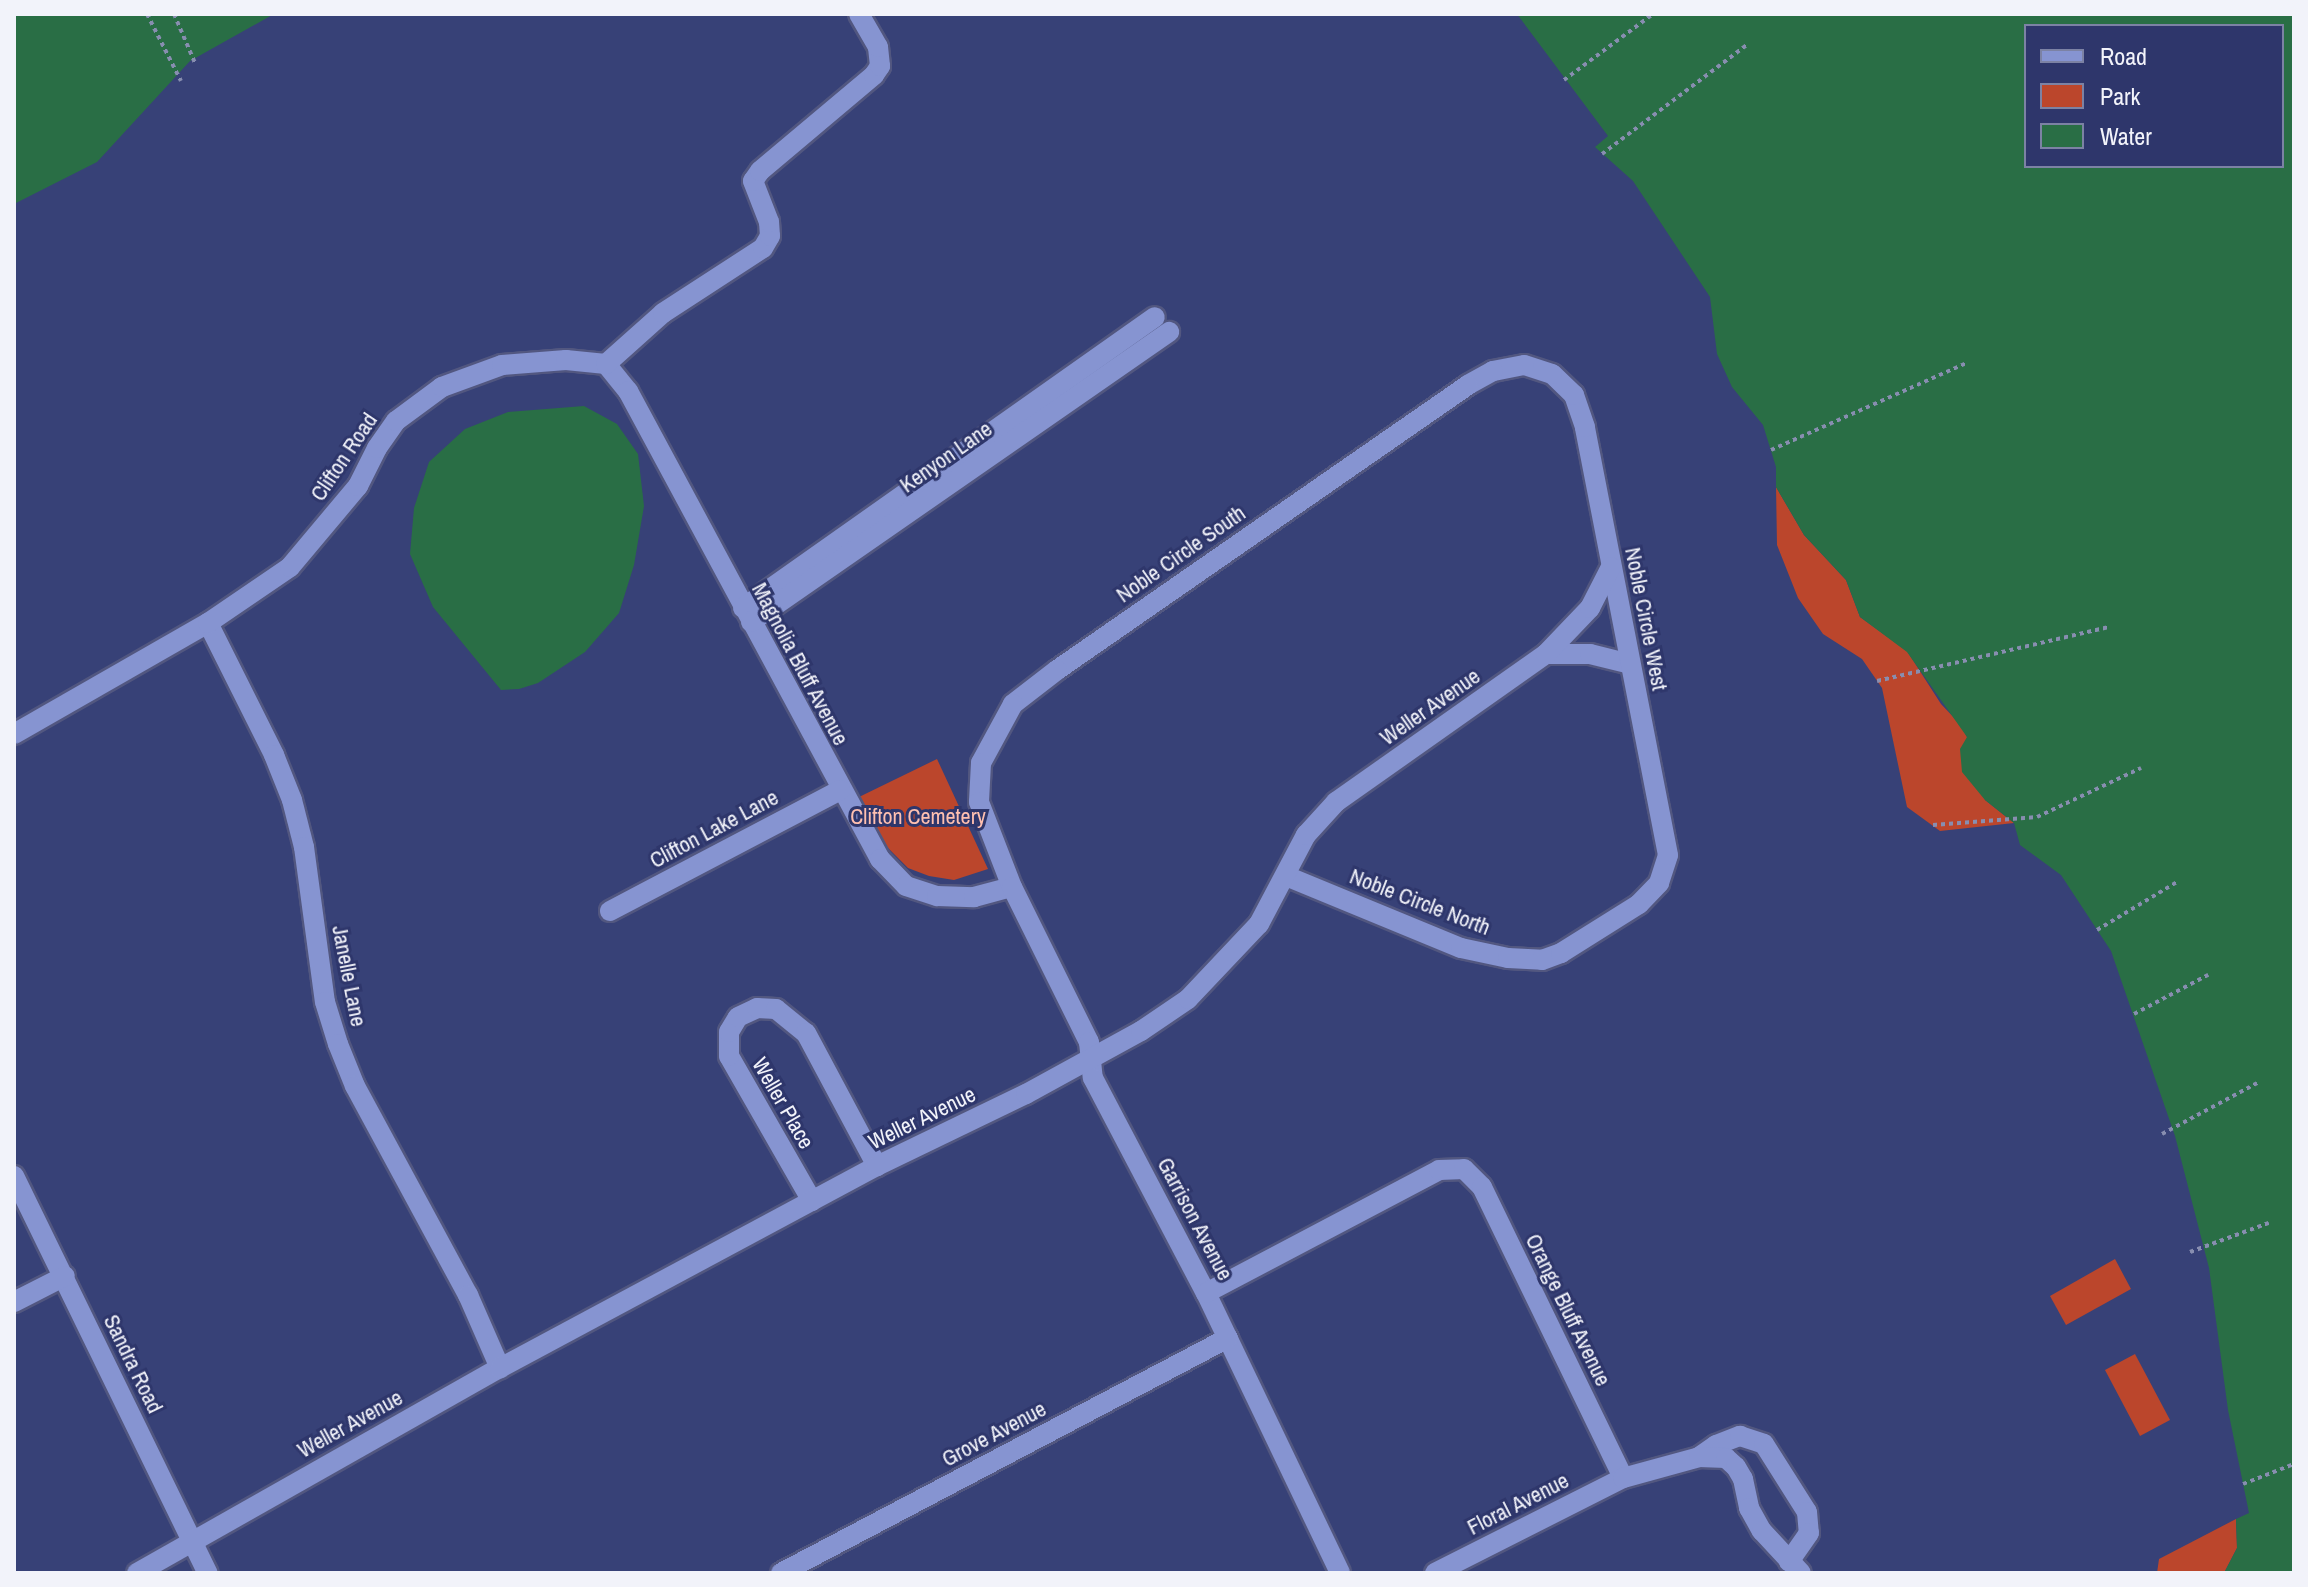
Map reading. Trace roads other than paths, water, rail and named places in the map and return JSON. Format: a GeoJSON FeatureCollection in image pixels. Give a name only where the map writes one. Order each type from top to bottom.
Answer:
{"type":"FeatureCollection","features":[{"type":"Feature","properties":{"kind":"street"},"geometry":{"type":"LineString","coordinates":[[606,364],[663,313],[763,248],[770,236],[769,222],[753,181],[760,171],[874,75],[880,66],[878,47],[859,14]]}},
{"type":"Feature","properties":{"kind":"street"},"geometry":{"type":"LineString","coordinates":[[747,615],[1162,325]]}},
{"type":"Feature","properties":{"kind":"street","name":"Clifton Road"},"geometry":{"type":"LineString","coordinates":[[14,734],[208,623],[290,567],[358,486],[377,448],[396,421],[442,387],[502,365],[566,360],[606,364]]}},
{"type":"Feature","properties":{"kind":"street","name":"Magnolia Bluff Avenue"},"geometry":{"type":"LineString","coordinates":[[606,364],[628,391],[840,790],[880,859],[906,886],[937,896],[974,897],[1012,887]]}},
{"type":"Feature","properties":{"kind":"street","name":"Noble Circle South"},"geometry":{"type":"LineString","coordinates":[[1012,887],[979,802],[981,763],[1013,704],[1057,670],[1468,385],[1493,371],[1524,365],[1552,374]]}},
{"type":"Feature","properties":{"kind":"street","name":"Noble Circle West"},"geometry":{"type":"LineString","coordinates":[[1552,374],[1574,395],[1585,427],[1668,855],[1659,883]]}},
{"type":"Feature","properties":{"kind":"street","name":"Weller Avenue"},"geometry":{"type":"LineString","coordinates":[[137,1573],[500,1368],[877,1166],[1026,1094],[1188,999],[1228,961],[1259,924],[1306,835],[1336,802],[1546,654],[1590,608],[1611,567]]}},
{"type":"Feature","properties":{"kind":"street","name":"Janelle Lane"},"geometry":{"type":"LineString","coordinates":[[208,623],[274,755],[292,800],[304,847],[325,1002],[338,1044],[355,1086],[468,1295],[500,1368]]}},
{"type":"Feature","properties":{"kind":"street"},"geometry":{"type":"LineString","coordinates":[[1546,654],[1590,654],[1630,664]]}},
{"type":"Feature","properties":{"kind":"street","name":"Clifton Lake Lane"},"geometry":{"type":"LineString","coordinates":[[610,911],[840,790]]}},
{"type":"Feature","properties":{"kind":"street","name":"Noble Circle North"},"geometry":{"type":"LineString","coordinates":[[1286,876],[1461,948],[1508,958],[1542,960],[1561,953],[1639,904],[1659,883]]}},
{"type":"Feature","properties":{"kind":"street","name":"Garrison Avenue"},"geometry":{"type":"LineString","coordinates":[[1012,887],[1089,1042],[1093,1078],[1206,1293],[1340,1573]]}},
{"type":"Feature","properties":{"kind":"street","name":"Weller Place"},"geometry":{"type":"LineString","coordinates":[[812,1201],[729,1056],[729,1032],[738,1017],[757,1008],[776,1009],[806,1033],[877,1166]]}},
{"type":"Feature","properties":{"kind":"street","name":"Orange Bluff Avenue"},"geometry":{"type":"LineString","coordinates":[[1206,1293],[1439,1170],[1464,1169],[1482,1187],[1623,1478]]}},
{"type":"Feature","properties":{"kind":"street","name":"Sandra Road"},"geometry":{"type":"LineString","coordinates":[[14,1176],[208,1573]]}},
{"type":"Feature","properties":{"kind":"street"},"geometry":{"type":"LineString","coordinates":[[14,1302],[65,1276]]}},
{"type":"Feature","properties":{"kind":"street","name":"Grove Avenue"},"geometry":{"type":"LineString","coordinates":[[781,1573],[1228,1338]]}},
{"type":"Feature","properties":{"kind":"street","name":"Floral Avenue"},"geometry":{"type":"LineString","coordinates":[[1435,1573],[1623,1478],[1699,1457],[1716,1445],[1740,1436],[1764,1444],[1807,1512],[1809,1533],[1795,1567]]}},
{"type":"Feature","properties":{"kind":"street"},"geometry":{"type":"LineString","coordinates":[[1699,1457],[1726,1458],[1736,1467],[1743,1479],[1749,1508],[1762,1531],[1795,1567]]}},
{"type":"Feature","properties":{"kind":"water"},"geometry":{"type":"Polygon","coordinates":[[[14,14],[274,14],[190,61],[97,162],[14,204],[14,14]]]}},
{"type":"Feature","properties":{"kind":"water"},"geometry":{"type":"Polygon","coordinates":[[[1517,14],[2294,14],[2294,1573],[2224,1573],[2237,1548],[2236,1519],[2249,1513],[2228,1410],[2209,1268],[2175,1136],[2111,951],[2061,875],[2020,845],[2014,823],[1985,800],[1962,772],[1960,749],[1967,737],[1907,652],[1860,617],[1846,580],[1804,535],[1776,487],[1776,467],[1763,425],[1732,387],[1717,354],[1710,297],[1633,181],[1595,147],[1608,136],[1517,14]]]}},
{"type":"Feature","properties":{"kind":"water"},"geometry":{"type":"Polygon","coordinates":[[[584,406],[617,424],[638,454],[644,506],[634,565],[619,613],[585,652],[538,683],[501,690],[433,607],[410,554],[414,508],[429,462],[465,429],[508,412],[584,406]]]}},
{"type":"Feature","properties":{"kind":"park label","name":"Clifton Cemetery"},"geometry":{"type":"Point","coordinates":[918,817]}}]}
